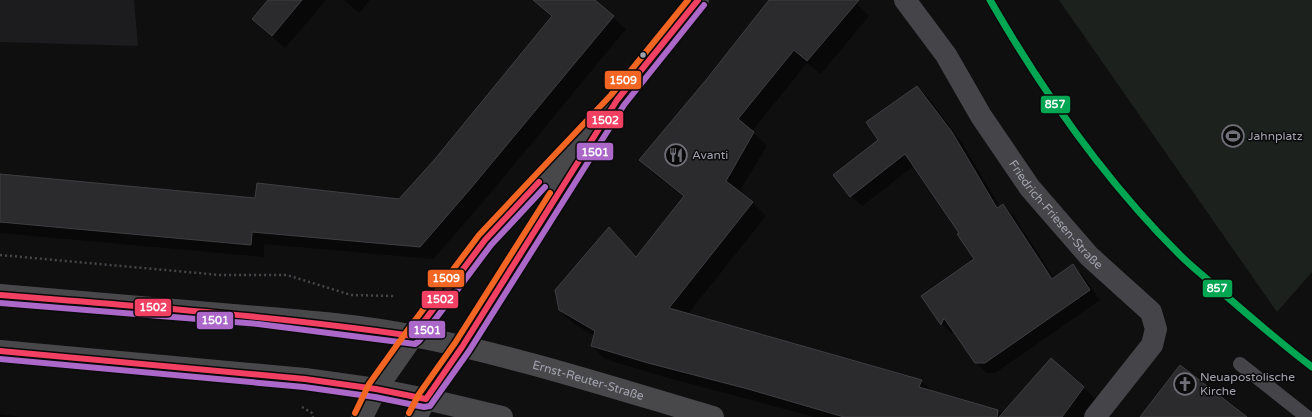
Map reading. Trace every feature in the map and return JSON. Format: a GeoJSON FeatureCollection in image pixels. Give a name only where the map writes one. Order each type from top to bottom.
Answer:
{"type":"FeatureCollection","features":[{"type":"Feature","properties":{"kind":"main road"},"geometry":{"type":"LineString","coordinates":[[362,417],[376,389],[413,336],[485,240],[617,100],[698,0]]}},
{"type":"Feature","properties":{"kind":"main road"},"geometry":{"type":"LineString","coordinates":[[421,408],[462,347],[617,100]]}},
{"type":"Feature","properties":{"kind":"main road"},"geometry":{"type":"LineString","coordinates":[[0,295],[302,321],[358,327],[413,336]]}},
{"type":"Feature","properties":{"kind":"main road","name":"Ernst-Reuter-Straße"},"geometry":{"type":"LineString","coordinates":[[413,336],[555,371],[713,417]]}},
{"type":"Feature","properties":{"kind":"main road"},"geometry":{"type":"LineString","coordinates":[[0,351],[305,379],[376,389],[421,408],[502,417]]}},
{"type":"Feature","properties":{"kind":"street","name":"Friedrich-Friesen-Straße"},"geometry":{"type":"LineString","coordinates":[[905,0],[946,55],[981,116],[1030,188],[1089,256],[1151,312],[1156,328],[1152,345],[1095,417]]}},
{"type":"Feature","properties":{"kind":"lane"},"geometry":{"type":"LineString","coordinates":[[1240,364],[1307,417]]}},
{"type":"Feature","properties":{"kind":"path"},"geometry":{"type":"LineString","coordinates":[[0,255],[220,275],[287,275],[351,295],[394,296]]}},
{"type":"Feature","properties":{"kind":"shaded area"},"geometry":{"type":"Polygon","coordinates":[[[0,0],[134,0],[138,46],[0,42],[0,0]]]}},
{"type":"Feature","properties":{"kind":"shaded area","name":"Jahnplatz"},"geometry":{"type":"Polygon","coordinates":[[[1059,0],[1312,0],[1312,272],[1277,312],[1059,0]]]}},
{"type":"Feature","properties":{"kind":"building"},"geometry":{"type":"Polygon","coordinates":[[[268,0],[302,0],[272,36],[252,19],[268,0]]]}},
{"type":"Feature","properties":{"kind":"building"},"geometry":{"type":"Polygon","coordinates":[[[533,0],[595,0],[614,16],[420,247],[252,232],[251,245],[0,222],[0,174],[255,198],[257,183],[399,199],[435,159],[552,16],[533,0]]]}},
{"type":"Feature","properties":{"kind":"building"},"geometry":{"type":"Polygon","coordinates":[[[769,0],[859,0],[807,61],[794,50],[738,119],[754,132],[726,181],[753,202],[669,308],[922,380],[919,387],[998,410],[997,417],[844,417],[591,346],[595,331],[559,310],[555,290],[609,227],[636,257],[684,196],[639,160],[706,80],[769,0]]]}},
{"type":"Feature","properties":{"kind":"building"},"geometry":{"type":"Polygon","coordinates":[[[917,86],[952,132],[997,208],[1003,204],[1052,279],[1073,264],[1090,290],[985,363],[975,363],[944,318],[941,325],[921,296],[974,259],[957,234],[959,233],[905,154],[850,197],[833,175],[878,140],[866,122],[917,86]]]}},
{"type":"Feature","properties":{"kind":"building"},"geometry":{"type":"Polygon","coordinates":[[[1051,358],[1084,387],[1062,417],[999,417],[1051,358]]]}},
{"type":"Feature","properties":{"kind":"building","name":"Neuapostolische Kirche"},"geometry":{"type":"Polygon","coordinates":[[[1180,365],[1247,417],[1140,417],[1180,365]]]}},
{"type":"Feature","properties":{"kind":"transit line","name":"1509"},"geometry":{"type":"LineString","coordinates":[[355,413],[369,384],[479,235],[611,95],[688,0]]}},
{"type":"Feature","properties":{"kind":"transit line","name":"1502"},"geometry":{"type":"LineString","coordinates":[[0,351],[305,379],[376,389],[426,399],[462,347],[617,100],[698,0]]}},
{"type":"Feature","properties":{"kind":"transit line","name":"857"},"geometry":{"type":"LineString","coordinates":[[990,0],[1054,102],[1101,166],[1153,227],[1190,264],[1312,367]]}},
{"type":"Feature","properties":{"kind":"transit line","name":"1501"},"geometry":{"type":"LineString","coordinates":[[0,359],[304,387],[375,397],[424,407],[430,406],[469,351],[624,105],[704,5]]}},
{"type":"Feature","properties":{"kind":"transit line","name":"1502"},"geometry":{"type":"LineString","coordinates":[[0,295],[259,317],[413,336],[485,240],[539,182]]}},
{"type":"Feature","properties":{"kind":"transit line","name":"1501"},"geometry":{"type":"LineString","coordinates":[[0,303],[258,324],[415,344],[419,341],[491,245],[545,187]]}},
{"type":"Feature","properties":{"kind":"transit line","name":"1509"},"geometry":{"type":"LineString","coordinates":[[409,413],[419,394],[455,343],[550,193]]}},
{"type":"Feature","properties":{"kind":"place","name":"Jahnplatz"},"geometry":{"type":"Point","coordinates":[1233,136]}},
{"type":"Feature","properties":{"kind":"place","name":"Avanti"},"geometry":{"type":"Point","coordinates":[676,155]}},
{"type":"Feature","properties":{"kind":"place","name":"Neuapostolische Kirche"},"geometry":{"type":"Point","coordinates":[1185,384]}}]}
